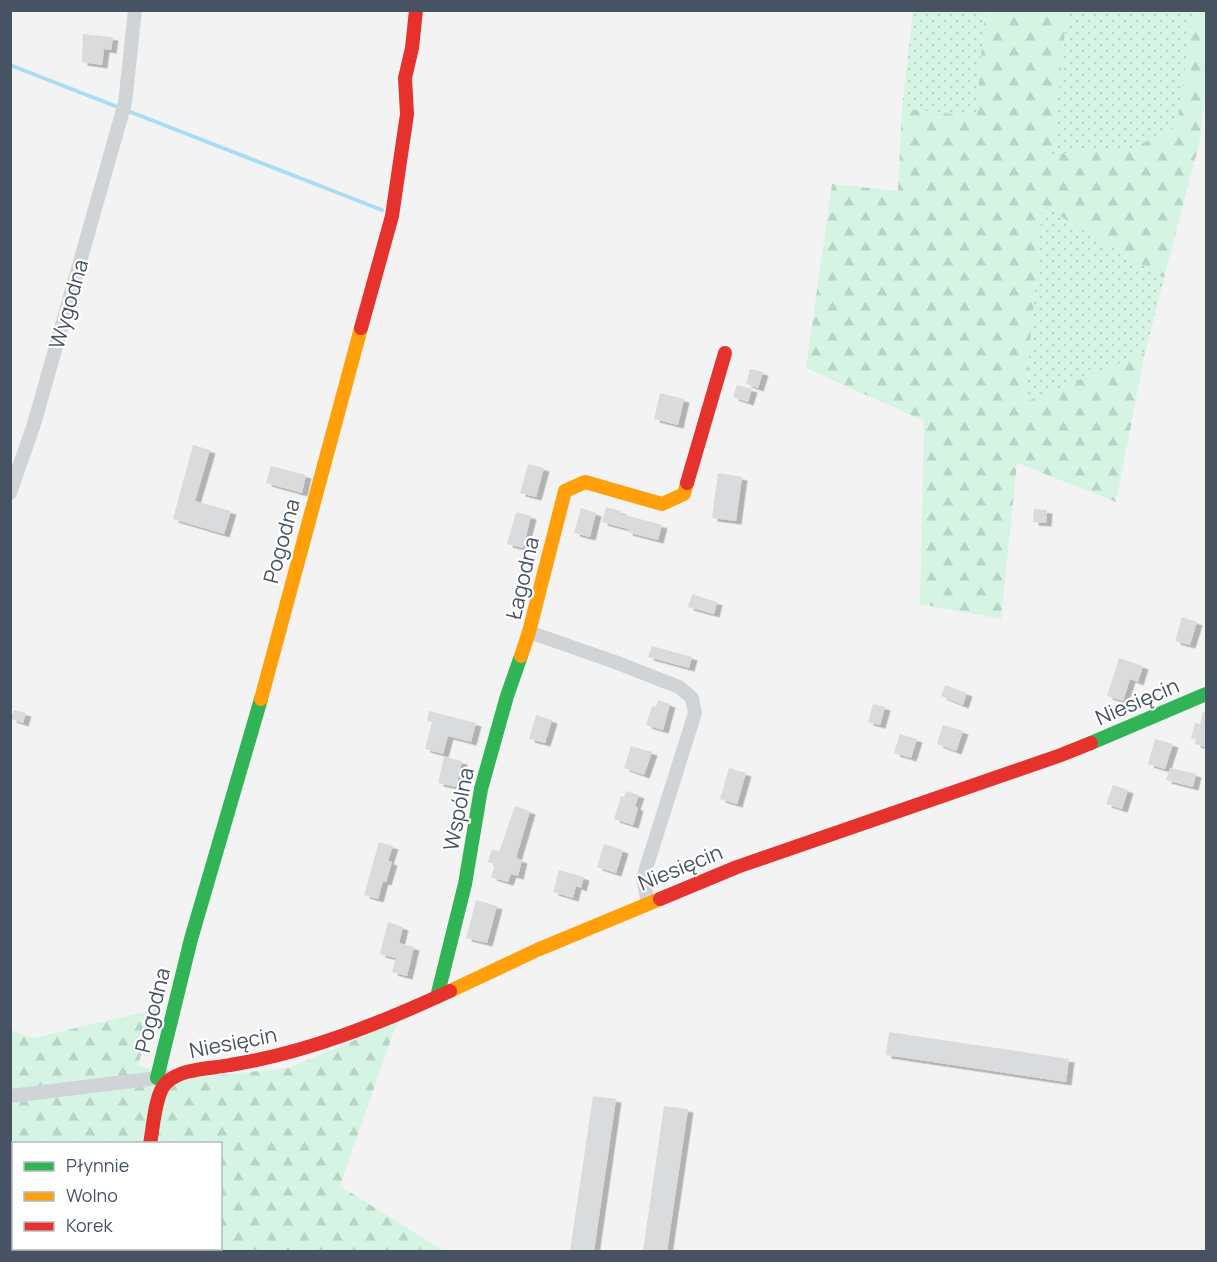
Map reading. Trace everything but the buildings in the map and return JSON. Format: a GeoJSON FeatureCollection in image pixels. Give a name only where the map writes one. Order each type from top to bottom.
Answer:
{"type":"FeatureCollection","features":[{"type":"Feature","properties":{"kind":"street","name":"Wygodna"},"geometry":{"type":"LineString","coordinates":[[10,493],[34,424],[123,109],[135,10]]}},
{"type":"Feature","properties":{"kind":"street","name":"Pogodna"},"geometry":{"type":"LineString","coordinates":[[157,1078],[191,939],[262,693],[392,216],[406,124],[405,78],[412,48],[416,10]]}},
{"type":"Feature","properties":{"kind":"street","name":"Łagodna"},"geometry":{"type":"LineString","coordinates":[[648,903],[643,878],[695,713],[692,698],[679,687],[529,632],[565,491],[585,482],[662,504],[684,494],[725,353]]}},
{"type":"Feature","properties":{"kind":"street","name":"Wspólna"},"geometry":{"type":"LineString","coordinates":[[437,997],[465,884],[481,789],[507,696],[529,632]]}},
{"type":"Feature","properties":{"kind":"street","name":"Niesięcin"},"geometry":{"type":"LineString","coordinates":[[172,1077],[185,1072],[248,1064],[350,1033],[648,903],[777,852],[1061,755],[1206,694]]}},
{"type":"Feature","properties":{"kind":"street"},"geometry":{"type":"LineString","coordinates":[[10,1096],[172,1077]]}},
{"type":"Feature","properties":{"kind":"street"},"geometry":{"type":"LineString","coordinates":[[150,1142],[157,1099],[161,1088],[172,1077]]}},
{"type":"Feature","properties":{"kind":"green space"},"geometry":{"type":"Polygon","coordinates":[[[913,11],[985,11],[976,117],[902,108],[913,11]]]}},
{"type":"Feature","properties":{"kind":"green space"},"geometry":{"type":"Polygon","coordinates":[[[985,11],[1067,11],[1052,154],[1130,149],[1177,127],[1193,11],[1206,11],[1206,90],[1199,144],[1164,278],[1042,205],[1025,402],[1145,353],[1116,502],[1017,463],[1001,619],[920,604],[924,421],[806,368],[832,184],[898,191],[902,108],[976,117],[985,11]]]}},
{"type":"Feature","properties":{"kind":"green space"},"geometry":{"type":"Polygon","coordinates":[[[1067,11],[1193,11],[1177,127],[1130,149],[1052,154],[1067,11]]]}},
{"type":"Feature","properties":{"kind":"green space"},"geometry":{"type":"Polygon","coordinates":[[[1042,204],[1164,278],[1145,353],[1025,403],[1042,204]]]}},
{"type":"Feature","properties":{"kind":"green space"},"geometry":{"type":"Polygon","coordinates":[[[156,1009],[138,1065],[181,1079],[289,1068],[397,1022],[340,1186],[444,1251],[11,1252],[11,1030],[34,1038],[156,1009]]]}},
{"type":"Feature","properties":{"kind":"waterway"},"geometry":{"type":"LineString","coordinates":[[10,65],[382,210]]}},
{"type":"Feature","properties":{"kind":"traffic: fast"},"geometry":{"type":"LineString","coordinates":[[437,997],[465,884],[481,789],[507,696],[521,656]]}},
{"type":"Feature","properties":{"kind":"traffic: fast"},"geometry":{"type":"LineString","coordinates":[[1091,743],[1206,694]]}},
{"type":"Feature","properties":{"kind":"traffic: fast"},"geometry":{"type":"LineString","coordinates":[[157,1078],[191,939],[261,699]]}},
{"type":"Feature","properties":{"kind":"traffic: slow"},"geometry":{"type":"LineString","coordinates":[[261,699],[361,328]]}},
{"type":"Feature","properties":{"kind":"traffic: slow"},"geometry":{"type":"LineString","coordinates":[[521,656],[565,491],[585,482],[662,504],[684,494],[687,483]]}},
{"type":"Feature","properties":{"kind":"traffic: slow"},"geometry":{"type":"LineString","coordinates":[[450,991],[537,950],[660,899]]}},
{"type":"Feature","properties":{"kind":"traffic: jam"},"geometry":{"type":"LineString","coordinates":[[361,328],[392,216],[407,114],[405,78],[412,48],[416,10]]}},
{"type":"Feature","properties":{"kind":"traffic: jam"},"geometry":{"type":"LineString","coordinates":[[687,483],[725,353]]}},
{"type":"Feature","properties":{"kind":"traffic: jam"},"geometry":{"type":"LineString","coordinates":[[660,899],[737,867],[1091,743]]}},
{"type":"Feature","properties":{"kind":"traffic: jam"},"geometry":{"type":"LineString","coordinates":[[150,1142],[159,1095],[162,1088],[172,1078],[196,1070],[258,1060],[315,1045],[343,1036],[450,991]]}}]}
